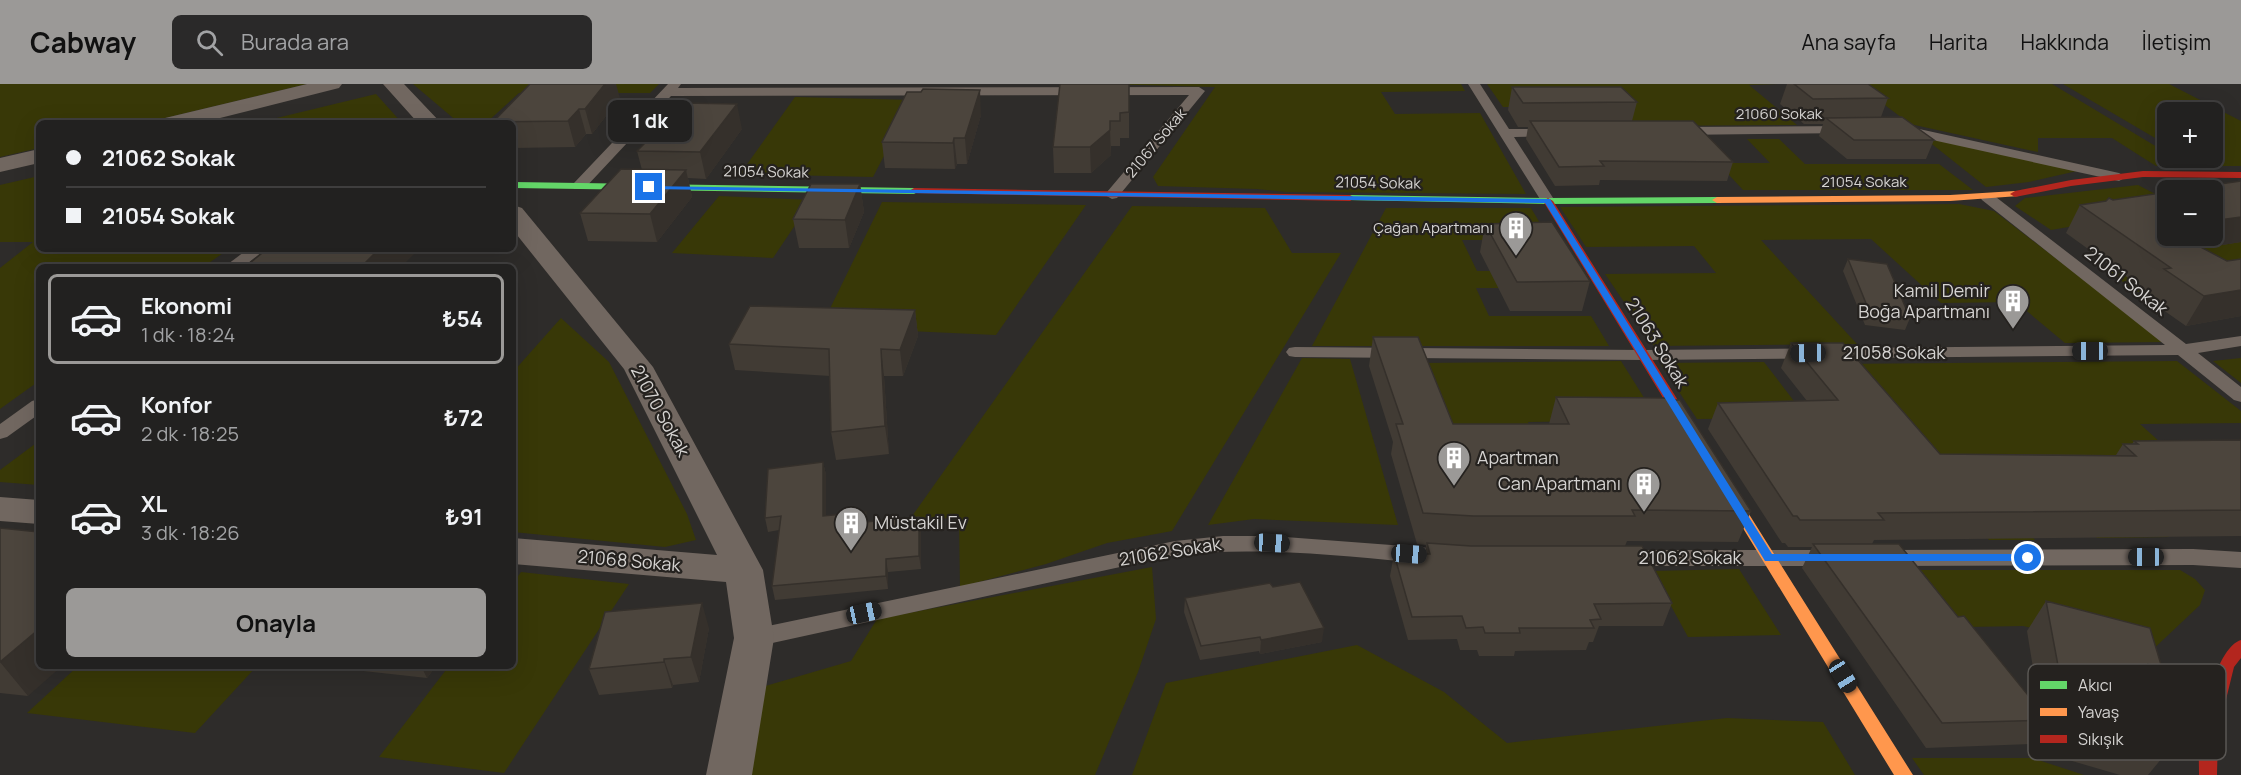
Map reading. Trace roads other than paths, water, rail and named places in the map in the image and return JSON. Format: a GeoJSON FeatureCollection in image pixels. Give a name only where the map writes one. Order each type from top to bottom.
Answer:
{"type":"FeatureCollection","features":[{"type":"Feature","properties":{"kind":"street"},"geometry":{"type":"LineString","coordinates":[[184,120],[332,84]]}},
{"type":"Feature","properties":{"kind":"street"},"geometry":{"type":"LineString","coordinates":[[393,84],[427,120]]}},
{"type":"Feature","properties":{"kind":"street"},"geometry":{"type":"LineString","coordinates":[[0,165],[36,157]]}},
{"type":"Feature","properties":{"kind":"street","name":"21054 Sokak"},"geometry":{"type":"LineString","coordinates":[[516,185],[1548,201],[1987,197],[2143,174],[2241,175]]}},
{"type":"Feature","properties":{"kind":"street","name":"21063 Sokak"},"geometry":{"type":"LineString","coordinates":[[1548,201],[1700,446]]}},
{"type":"Feature","properties":{"kind":"street","name":"21070 Sokak"},"geometry":{"type":"LineString","coordinates":[[516,217],[638,368],[744,570],[754,638],[733,758]]}},
{"type":"Feature","properties":{"kind":"street"},"geometry":{"type":"LineString","coordinates":[[1719,477],[1904,775]]}},
{"type":"Feature","properties":{"kind":"street"},"geometry":{"type":"LineString","coordinates":[[0,509],[36,512]]}},
{"type":"Feature","properties":{"kind":"street","name":"21068 Sokak"},"geometry":{"type":"LineString","coordinates":[[516,551],[744,570]]}},
{"type":"Feature","properties":{"kind":"street"},"geometry":{"type":"LineString","coordinates":[[2226,665],[2241,646]]}},
{"type":"Feature","properties":{"kind":"street"},"geometry":{"type":"LineString","coordinates":[[2208,760],[2208,775]]}},
{"type":"Feature","properties":{"kind":"lane","name":"21063 Sokak"},"geometry":{"type":"LineString","coordinates":[[1474,84],[1548,201]]}},
{"type":"Feature","properties":{"kind":"lane"},"geometry":{"type":"LineString","coordinates":[[579,186],[672,88],[988,88]]}},
{"type":"Feature","properties":{"kind":"lane","name":"21067 Sokak"},"geometry":{"type":"LineString","coordinates":[[988,88],[1199,91],[1112,195]]}},
{"type":"Feature","properties":{"kind":"lane"},"geometry":{"type":"LineString","coordinates":[[1883,130],[1906,129],[2119,177]]}},
{"type":"Feature","properties":{"kind":"lane","name":"21060 Sokak"},"geometry":{"type":"LineString","coordinates":[[1659,131],[1859,130]]}},
{"type":"Feature","properties":{"kind":"lane"},"geometry":{"type":"LineString","coordinates":[[1506,133],[1565,132]]}},
{"type":"Feature","properties":{"kind":"lane"},"geometry":{"type":"LineString","coordinates":[[2213,175],[2241,192]]}},
{"type":"Feature","properties":{"kind":"lane","name":"21061 Sokak"},"geometry":{"type":"LineString","coordinates":[[1987,197],[2241,396]]}},
{"type":"Feature","properties":{"kind":"lane"},"geometry":{"type":"LineString","coordinates":[[236,264],[254,252]]}},
{"type":"Feature","properties":{"kind":"lane","name":"21058 Sokak"},"geometry":{"type":"LineString","coordinates":[[1295,352],[1643,355],[2184,350],[2241,341]]}},
{"type":"Feature","properties":{"kind":"lane"},"geometry":{"type":"LineString","coordinates":[[0,433],[36,407]]}},
{"type":"Feature","properties":{"kind":"lane","name":"21062 Sokak"},"geometry":{"type":"LineString","coordinates":[[754,638],[1175,548],[1223,543],[1272,543],[1455,557]]}},
{"type":"Feature","properties":{"kind":"lane","name":"21062 Sokak"},"geometry":{"type":"LineString","coordinates":[[1606,558],[2193,557],[2241,560]]}},
{"type":"Feature","properties":{"kind":"lane"},"geometry":{"type":"LineString","coordinates":[[711,775],[733,758]]}},
{"type":"Feature","properties":{"kind":"place","name":"Çağan Apartmanı"},"geometry":{"type":"Point","coordinates":[1516,257]}},
{"type":"Feature","properties":{"kind":"place","name":"Kamil Demir Boğa Apartmanı"},"geometry":{"type":"Point","coordinates":[2013,330]}},
{"type":"Feature","properties":{"kind":"place","name":"Apartman"},"geometry":{"type":"Point","coordinates":[1454,487]}},
{"type":"Feature","properties":{"kind":"place","name":"Can Apartmanı"},"geometry":{"type":"Point","coordinates":[1644,513]}},
{"type":"Feature","properties":{"kind":"place","name":"Müstakil Ev"},"geometry":{"type":"Point","coordinates":[851,552]}}]}
